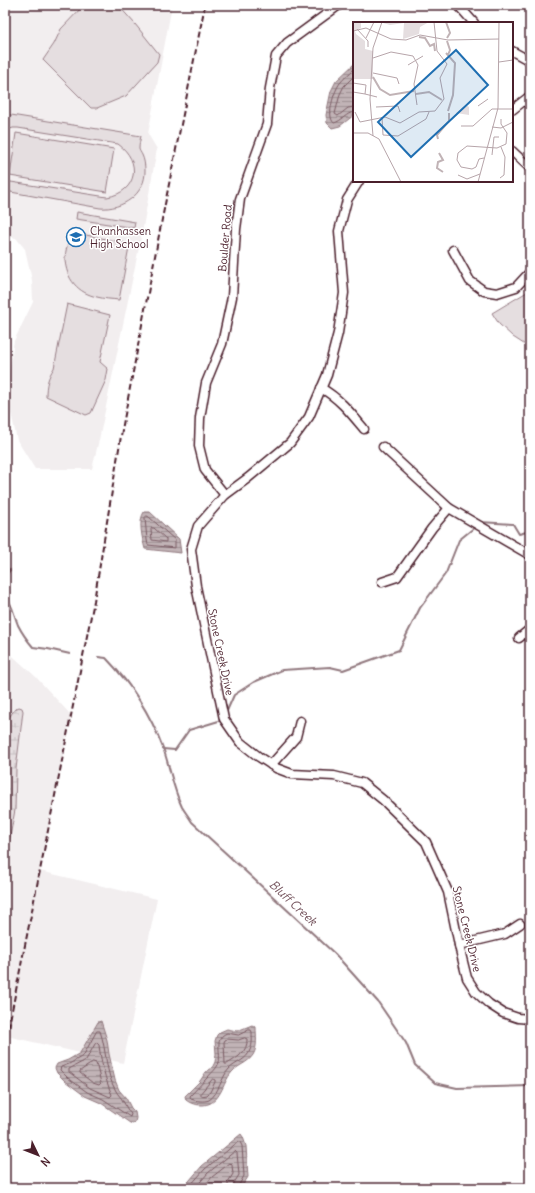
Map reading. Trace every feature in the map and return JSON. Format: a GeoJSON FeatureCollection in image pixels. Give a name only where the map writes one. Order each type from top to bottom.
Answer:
{"type":"FeatureCollection","features":[{"type":"Feature","properties":{"kind":"street","name":"Boulder Road"},"geometry":{"type":"LineString","coordinates":[[225,495],[205,470],[199,446],[200,418],[206,383],[222,344],[232,297],[236,229],[240,198],[267,124],[270,88],[276,56],[287,43],[339,5]]}},
{"type":"Feature","properties":{"kind":"street"},"geometry":{"type":"LineString","coordinates":[[458,5],[473,22]]}},
{"type":"Feature","properties":{"kind":"street"},"geometry":{"type":"LineString","coordinates":[[513,52],[530,61]]}},
{"type":"Feature","properties":{"kind":"street"},"geometry":{"type":"LineString","coordinates":[[513,109],[530,96]]}},
{"type":"Feature","properties":{"kind":"street"},"geometry":{"type":"LineString","coordinates":[[513,152],[530,168]]}},
{"type":"Feature","properties":{"kind":"street","name":"Stone Creek Drive"},"geometry":{"type":"LineString","coordinates":[[358,182],[347,200],[339,232],[344,293],[338,332],[327,375],[309,417],[290,443],[225,495],[198,526],[191,549],[196,586],[224,719],[240,742],[276,768],[292,774],[334,776],[362,783],[383,800],[426,842],[448,892],[459,945],[468,978],[476,992],[489,1004],[503,1012],[518,1018],[530,1019]]}},
{"type":"Feature","properties":{"kind":"street"},"geometry":{"type":"LineString","coordinates":[[453,250],[470,281],[484,291],[497,293],[516,287],[530,272]]}},
{"type":"Feature","properties":{"kind":"street"},"geometry":{"type":"LineString","coordinates":[[321,388],[342,403],[364,429]]}},
{"type":"Feature","properties":{"kind":"street"},"geometry":{"type":"LineString","coordinates":[[384,447],[449,508],[530,555]]}},
{"type":"Feature","properties":{"kind":"street"},"geometry":{"type":"LineString","coordinates":[[382,582],[397,577],[432,528],[449,508]]}},
{"type":"Feature","properties":{"kind":"street"},"geometry":{"type":"LineString","coordinates":[[519,638],[530,629]]}},
{"type":"Feature","properties":{"kind":"street"},"geometry":{"type":"LineString","coordinates":[[271,765],[296,737],[300,721]]}},
{"type":"Feature","properties":{"kind":"street"},"geometry":{"type":"LineString","coordinates":[[459,945],[505,934],[520,924]]}},
{"type":"Feature","properties":{"kind":"shaded area","name":"Chanhassen High School"},"geometry":{"type":"Polygon","coordinates":[[[5,5],[172,5],[148,134],[157,149],[142,233],[92,469],[35,469],[17,440],[6,390],[14,341],[33,302],[32,280],[25,249],[16,238],[5,236],[5,5]]]}},
{"type":"Feature","properties":{"kind":"shaded area"},"geometry":{"type":"Polygon","coordinates":[[[5,649],[35,676],[71,715],[40,871],[157,899],[123,1063],[7,1036],[5,1045],[5,649]]]}},
{"type":"Feature","properties":{"kind":"green space"},"geometry":{"type":"Polygon","coordinates":[[[84,5],[118,5],[159,54],[157,62],[126,96],[97,108],[91,108],[43,60],[54,44],[61,29],[84,5]]]}},
{"type":"Feature","properties":{"kind":"green space"},"geometry":{"type":"Polygon","coordinates":[[[5,114],[141,136],[139,149],[145,164],[145,170],[144,179],[141,186],[131,199],[108,208],[100,208],[5,191],[5,180],[107,197],[117,194],[125,189],[130,183],[133,175],[133,167],[131,159],[126,151],[118,144],[18,128],[5,131],[5,114]]]}},
{"type":"Feature","properties":{"kind":"green space"},"geometry":{"type":"Polygon","coordinates":[[[16,133],[114,149],[107,192],[10,176],[16,133]]]}},
{"type":"Feature","properties":{"kind":"green space"},"geometry":{"type":"Polygon","coordinates":[[[77,212],[135,222],[134,228],[76,219],[77,212]]]}},
{"type":"Feature","properties":{"kind":"green space"},"geometry":{"type":"Polygon","coordinates":[[[71,232],[126,243],[129,247],[119,300],[90,295],[74,284],[68,273],[65,259],[71,232]]]}},
{"type":"Feature","properties":{"kind":"green space"},"geometry":{"type":"Polygon","coordinates":[[[530,289],[530,348],[513,337],[499,324],[492,313],[530,289]]]}},
{"type":"Feature","properties":{"kind":"green space"},"geometry":{"type":"Polygon","coordinates":[[[67,304],[110,315],[100,362],[108,369],[106,380],[91,413],[86,415],[46,396],[49,378],[54,368],[67,304]]]}},
{"type":"Feature","properties":{"kind":"green space"},"geometry":{"type":"Polygon","coordinates":[[[19,707],[22,708],[23,711],[16,769],[15,810],[5,856],[5,723],[15,709],[19,707]]]}},
{"type":"Feature","properties":{"kind":"water"},"geometry":{"type":"Polygon","coordinates":[[[353,65],[353,116],[340,126],[332,128],[327,123],[326,115],[331,91],[336,81],[353,65]]]}},
{"type":"Feature","properties":{"kind":"water"},"geometry":{"type":"Polygon","coordinates":[[[144,512],[150,512],[179,539],[181,553],[145,549],[141,525],[144,512]]]}},
{"type":"Feature","properties":{"kind":"water"},"geometry":{"type":"Polygon","coordinates":[[[101,1021],[107,1040],[115,1080],[119,1090],[135,1112],[136,1118],[133,1124],[101,1103],[85,1096],[65,1081],[57,1073],[55,1068],[57,1064],[80,1053],[98,1022],[101,1021]]]}},
{"type":"Feature","properties":{"kind":"water"},"geometry":{"type":"Polygon","coordinates":[[[252,1025],[256,1027],[255,1052],[248,1060],[232,1072],[214,1101],[209,1104],[198,1105],[186,1100],[185,1096],[200,1081],[206,1072],[212,1068],[215,1062],[215,1041],[217,1035],[227,1029],[237,1031],[252,1025]]]}},
{"type":"Feature","properties":{"kind":"water"},"geometry":{"type":"Polygon","coordinates":[[[241,1134],[246,1146],[248,1177],[241,1188],[183,1188],[202,1166],[241,1134]]]}},
{"type":"Feature","properties":{"kind":"waterway","name":"Bluff Creek"},"geometry":{"type":"LineString","coordinates":[[5,505],[5,510]]}},
{"type":"Feature","properties":{"kind":"waterway"},"geometry":{"type":"LineString","coordinates":[[480,522],[513,524],[519,534],[530,531]]}},
{"type":"Feature","properties":{"kind":"waterway"},"geometry":{"type":"LineString","coordinates":[[226,713],[234,695],[254,682],[282,670],[330,667],[343,670],[399,650],[420,608],[446,573],[459,540],[475,527]]}},
{"type":"Feature","properties":{"kind":"waterway","name":"Bluff Creek"},"geometry":{"type":"LineString","coordinates":[[5,566],[10,570],[5,577]]}},
{"type":"Feature","properties":{"kind":"waterway","name":"Bluff Creek"},"geometry":{"type":"LineString","coordinates":[[5,595],[11,605],[18,625],[33,647],[70,654]]}},
{"type":"Feature","properties":{"kind":"waterway","name":"Bluff Creek"},"geometry":{"type":"LineString","coordinates":[[98,657],[106,658],[115,668],[132,689],[146,711],[163,748],[179,800],[192,822],[335,954],[378,1002],[406,1043],[415,1065],[435,1083],[457,1088],[530,1086]]}},
{"type":"Feature","properties":{"kind":"waterway"},"geometry":{"type":"LineString","coordinates":[[163,749],[175,750],[189,730],[222,720]]}},
{"type":"Feature","properties":{"kind":"railway"},"geometry":{"type":"LineString","coordinates":[[5,1045],[94,601],[122,430],[205,5]]}},
{"type":"Feature","properties":{"kind":"place","name":"Chanhassen High School"},"geometry":{"type":"Point","coordinates":[76,237]}}]}
